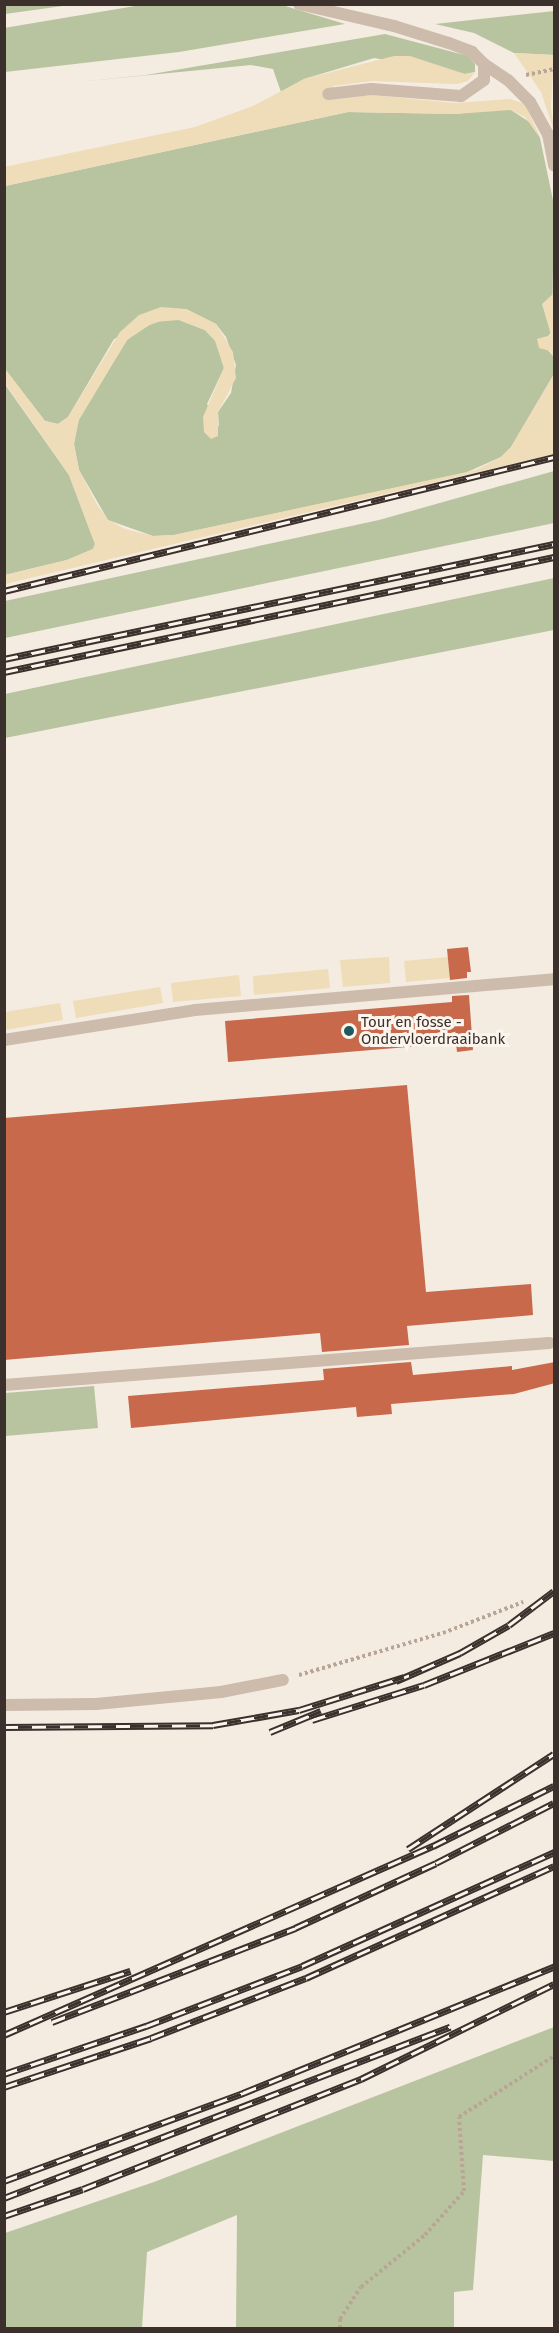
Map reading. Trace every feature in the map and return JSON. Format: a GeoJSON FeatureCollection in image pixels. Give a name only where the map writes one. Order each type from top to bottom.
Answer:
{"type":"FeatureCollection","features":[{"type":"Feature","properties":{"kind":"lane"},"geometry":{"type":"LineString","coordinates":[[299,4],[438,39],[472,52],[484,64],[508,80],[530,102],[543,126],[555,165]]}},
{"type":"Feature","properties":{"kind":"lane"},"geometry":{"type":"LineString","coordinates":[[328,94],[371,89],[461,96],[484,80],[484,64]]}},
{"type":"Feature","properties":{"kind":"lane"},"geometry":{"type":"LineString","coordinates":[[4,1040],[195,1010],[555,979]]}},
{"type":"Feature","properties":{"kind":"lane"},"geometry":{"type":"LineString","coordinates":[[4,1385],[549,1343]]}},
{"type":"Feature","properties":{"kind":"lane"},"geometry":{"type":"LineString","coordinates":[[4,1705],[96,1704],[221,1692],[283,1680]]}},
{"type":"Feature","properties":{"kind":"path"},"geometry":{"type":"LineString","coordinates":[[508,80],[555,69]]}},
{"type":"Feature","properties":{"kind":"path"},"geometry":{"type":"LineString","coordinates":[[283,1680],[443,1633],[523,1602]]}},
{"type":"Feature","properties":{"kind":"path"},"geometry":{"type":"LineString","coordinates":[[340,2328],[340,2319],[361,2287],[425,2235],[464,2191],[459,2117],[555,2056]]}},
{"type":"Feature","properties":{"kind":"green space"},"geometry":{"type":"Polygon","coordinates":[[[13,4],[70,5],[5,14],[5,6],[13,4]]]}},
{"type":"Feature","properties":{"kind":"green space"},"geometry":{"type":"Polygon","coordinates":[[[147,4],[282,5],[345,24],[179,52],[5,72],[4,28],[147,4]]]}},
{"type":"Feature","properties":{"kind":"green space"},"geometry":{"type":"Polygon","coordinates":[[[554,11],[554,55],[514,53],[474,33],[435,24],[554,11]]]}},
{"type":"Feature","properties":{"kind":"green space"},"geometry":{"type":"Polygon","coordinates":[[[385,34],[468,56],[475,64],[475,72],[465,74],[374,58],[304,79],[281,92],[273,69],[251,65],[78,82],[146,75],[385,34]]]}},
{"type":"Feature","properties":{"kind":"green space"},"geometry":{"type":"Polygon","coordinates":[[[493,109],[511,110],[534,125],[540,138],[554,205],[552,331],[547,338],[538,339],[554,357],[554,374],[511,447],[501,457],[465,473],[174,535],[153,536],[108,520],[79,470],[74,444],[78,420],[127,340],[141,328],[163,320],[179,320],[205,330],[216,341],[224,368],[207,404],[219,427],[218,412],[231,393],[236,365],[226,337],[216,324],[186,309],[114,339],[68,417],[58,424],[45,421],[5,369],[5,186],[348,112],[456,114],[493,109]]]}},
{"type":"Feature","properties":{"kind":"green space"},"geometry":{"type":"Polygon","coordinates":[[[4,383],[69,475],[95,544],[93,549],[67,560],[5,575],[4,383]]]}},
{"type":"Feature","properties":{"kind":"green space"},"geometry":{"type":"Polygon","coordinates":[[[554,471],[554,523],[5,638],[5,601],[379,520],[554,471]]]}},
{"type":"Feature","properties":{"kind":"green space"},"geometry":{"type":"Polygon","coordinates":[[[554,578],[554,630],[5,738],[5,694],[554,578]]]}},
{"type":"Feature","properties":{"kind":"green space"},"geometry":{"type":"Polygon","coordinates":[[[94,1386],[98,1428],[5,1436],[5,1393],[94,1386]]]}},
{"type":"Feature","properties":{"kind":"green space"},"geometry":{"type":"Polygon","coordinates":[[[554,2027],[554,2161],[483,2155],[473,2290],[454,2292],[454,2328],[236,2328],[237,2215],[147,2252],[142,2328],[5,2328],[5,2233],[154,2182],[554,2027]]]}},
{"type":"Feature","properties":{"kind":"sand"},"geometry":{"type":"Polygon","coordinates":[[[514,53],[554,55],[551,106],[554,131],[541,92],[514,53]]]}},
{"type":"Feature","properties":{"kind":"sand"},"geometry":{"type":"Polygon","coordinates":[[[394,56],[410,56],[465,74],[475,72],[468,81],[457,84],[372,81],[333,86],[332,99],[371,95],[455,103],[510,99],[525,104],[540,138],[525,117],[511,110],[456,114],[348,112],[5,186],[4,167],[195,127],[253,106],[304,79],[394,56]]]}},
{"type":"Feature","properties":{"kind":"sand"},"geometry":{"type":"Polygon","coordinates":[[[554,293],[554,357],[550,351],[539,348],[537,339],[551,335],[542,304],[554,293]]]}},
{"type":"Feature","properties":{"kind":"sand"},"geometry":{"type":"Polygon","coordinates":[[[161,307],[186,309],[216,324],[233,352],[236,378],[218,412],[218,436],[211,439],[204,432],[203,417],[224,368],[215,341],[205,330],[179,320],[154,322],[127,340],[79,420],[74,444],[79,470],[96,503],[108,520],[125,529],[153,536],[174,535],[476,470],[501,457],[511,447],[554,374],[554,454],[5,584],[5,575],[67,560],[93,549],[95,544],[69,475],[5,383],[5,369],[45,421],[58,424],[68,417],[120,332],[139,315],[161,307]]]}},
{"type":"Feature","properties":{"kind":"sand"},"geometry":{"type":"Polygon","coordinates":[[[389,957],[390,983],[343,987],[340,960],[389,957]]]}},
{"type":"Feature","properties":{"kind":"sand"},"geometry":{"type":"Polygon","coordinates":[[[448,957],[450,978],[406,982],[404,961],[448,957]]]}},
{"type":"Feature","properties":{"kind":"sand"},"geometry":{"type":"Polygon","coordinates":[[[328,969],[330,988],[254,995],[253,976],[328,969]]]}},
{"type":"Feature","properties":{"kind":"sand"},"geometry":{"type":"Polygon","coordinates":[[[239,975],[241,996],[173,1002],[171,983],[239,975]]]}},
{"type":"Feature","properties":{"kind":"sand"},"geometry":{"type":"Polygon","coordinates":[[[160,987],[163,1003],[76,1018],[73,1001],[160,987]]]}},
{"type":"Feature","properties":{"kind":"sand"},"geometry":{"type":"Polygon","coordinates":[[[60,1003],[63,1020],[5,1030],[5,1012],[60,1003]]]}},
{"type":"Feature","properties":{"kind":"building"},"geometry":{"type":"Polygon","coordinates":[[[468,947],[471,972],[467,972],[467,978],[450,980],[447,949],[468,947]]]}},
{"type":"Feature","properties":{"kind":"building","name":"Tour en fosse - Ondervloerdraaibank"},"geometry":{"type":"Polygon","coordinates":[[[469,995],[473,1050],[457,1052],[456,1043],[228,1062],[225,1021],[452,1002],[452,996],[469,995]]]}},
{"type":"Feature","properties":{"kind":"building"},"geometry":{"type":"Polygon","coordinates":[[[407,1085],[426,1292],[531,1284],[533,1315],[407,1326],[409,1345],[322,1352],[320,1333],[4,1360],[4,1118],[407,1085]]]}},
{"type":"Feature","properties":{"kind":"building"},"geometry":{"type":"Polygon","coordinates":[[[411,1362],[413,1375],[512,1366],[512,1370],[555,1362],[555,1383],[514,1394],[391,1404],[392,1414],[357,1417],[356,1407],[131,1428],[128,1396],[324,1380],[323,1369],[411,1362]]]}},
{"type":"Feature","properties":{"kind":"railway"},"geometry":{"type":"LineString","coordinates":[[4,591],[554,457]]}},
{"type":"Feature","properties":{"kind":"railway"},"geometry":{"type":"LineString","coordinates":[[4,659],[554,544]]}},
{"type":"Feature","properties":{"kind":"railway"},"geometry":{"type":"LineString","coordinates":[[4,672],[554,557]]}},
{"type":"Feature","properties":{"kind":"railway"},"geometry":{"type":"LineString","coordinates":[[396,1681],[460,1653],[509,1625],[554,1591]]}},
{"type":"Feature","properties":{"kind":"railway"},"geometry":{"type":"LineString","coordinates":[[312,1720],[424,1685],[554,1633]]}},
{"type":"Feature","properties":{"kind":"railway"},"geometry":{"type":"LineString","coordinates":[[4,1727],[213,1725],[299,1710],[404,1677]]}},
{"type":"Feature","properties":{"kind":"railway"},"geometry":{"type":"LineString","coordinates":[[270,1732],[321,1711]]}},
{"type":"Feature","properties":{"kind":"railway"},"geometry":{"type":"LineString","coordinates":[[408,1849],[554,1754]]}},
{"type":"Feature","properties":{"kind":"railway"},"geometry":{"type":"LineString","coordinates":[[4,2035],[433,1846],[554,1786]]}},
{"type":"Feature","properties":{"kind":"railway"},"geometry":{"type":"LineString","coordinates":[[52,2022],[295,1928],[436,1863],[554,1803]]}},
{"type":"Feature","properties":{"kind":"railway"},"geometry":{"type":"LineString","coordinates":[[4,2074],[146,2026],[302,1966],[554,1852]]}},
{"type":"Feature","properties":{"kind":"railway"},"geometry":{"type":"LineString","coordinates":[[4,2087],[151,2038],[306,1978],[554,1866]]}},
{"type":"Feature","properties":{"kind":"railway"},"geometry":{"type":"LineString","coordinates":[[4,2181],[243,2093],[554,1967]]}},
{"type":"Feature","properties":{"kind":"railway"},"geometry":{"type":"LineString","coordinates":[[4,2012],[130,1971]]}},
{"type":"Feature","properties":{"kind":"railway"},"geometry":{"type":"LineString","coordinates":[[4,2216],[83,2189],[361,2079],[554,1984]]}},
{"type":"Feature","properties":{"kind":"railway"},"geometry":{"type":"LineString","coordinates":[[4,2198],[450,2027]]}},
{"type":"Feature","properties":{"kind":"place","name":"Tour en fosse - Ondervloerdraaibank"},"geometry":{"type":"Point","coordinates":[349,1031]}}]}
